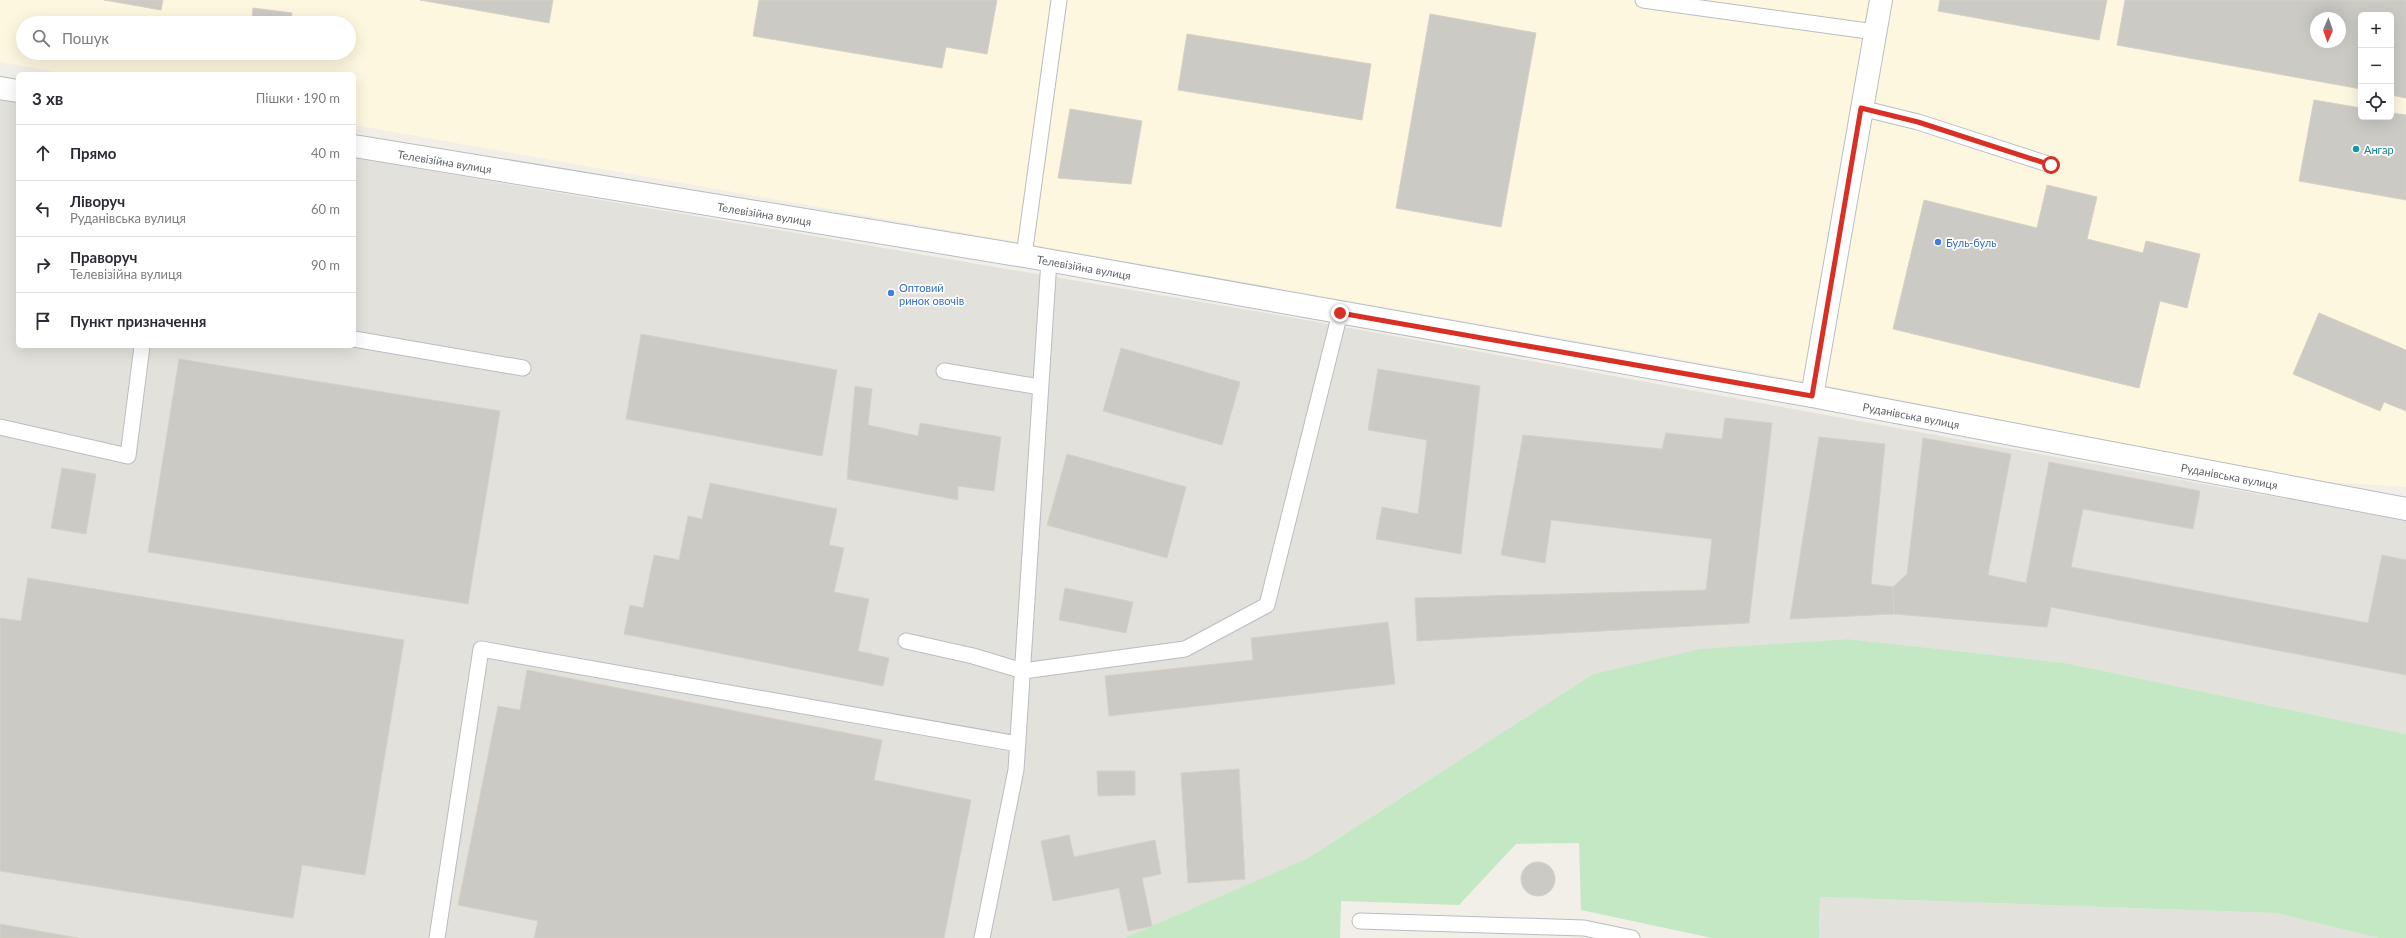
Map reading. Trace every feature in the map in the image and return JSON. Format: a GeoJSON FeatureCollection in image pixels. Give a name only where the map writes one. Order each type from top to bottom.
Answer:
{"type":"FeatureCollection","features":[{"type":"Feature","properties":{"kind":"street"},"geometry":{"type":"LineString","coordinates":[[1812,396],[1881,0]]}},
{"type":"Feature","properties":{"kind":"street"},"geometry":{"type":"LineString","coordinates":[[0,88],[16,91]]}},
{"type":"Feature","properties":{"kind":"street","name":"Телевізійна вулиця"},"geometry":{"type":"LineString","coordinates":[[356,146],[1049,260],[1812,396]]}},
{"type":"Feature","properties":{"kind":"street","name":"Руданівська вулиця"},"geometry":{"type":"LineString","coordinates":[[1812,396],[2406,509]]}},
{"type":"Feature","properties":{"kind":"lane"},"geometry":{"type":"LineString","coordinates":[[1024,256],[1059,0]]}},
{"type":"Feature","properties":{"kind":"lane"},"geometry":{"type":"LineString","coordinates":[[1643,0],[1875,32]]}},
{"type":"Feature","properties":{"kind":"lane"},"geometry":{"type":"LineString","coordinates":[[1861,108],[1918,122],[2051,165]]}},
{"type":"Feature","properties":{"kind":"lane"},"geometry":{"type":"LineString","coordinates":[[982,938],[1016,770],[1049,260]]}},
{"type":"Feature","properties":{"kind":"lane"},"geometry":{"type":"LineString","coordinates":[[906,641],[973,656],[1023,671],[1185,649],[1267,605],[1340,313]]}},
{"type":"Feature","properties":{"kind":"lane"},"geometry":{"type":"LineString","coordinates":[[356,339],[523,368]]}},
{"type":"Feature","properties":{"kind":"lane"},"geometry":{"type":"LineString","coordinates":[[0,427],[128,456],[142,348]]}},
{"type":"Feature","properties":{"kind":"lane"},"geometry":{"type":"LineString","coordinates":[[944,371],[1040,387]]}},
{"type":"Feature","properties":{"kind":"lane"},"geometry":{"type":"LineString","coordinates":[[437,938],[481,649],[1018,744]]}},
{"type":"Feature","properties":{"kind":"lane"},"geometry":{"type":"LineString","coordinates":[[1360,921],[1584,928],[1632,938]]}},
{"type":"Feature","properties":{"kind":"shaded area"},"geometry":{"type":"Polygon","coordinates":[[[0,0],[2406,0],[2406,487],[2315,481],[1804,381],[356,125],[356,72],[57,72],[0,62],[0,0]]]}},
{"type":"Feature","properties":{"kind":"shaded area"},"geometry":{"type":"Polygon","coordinates":[[[0,98],[16,101],[16,348],[356,348],[356,158],[1295,318],[2406,521],[2406,734],[2065,663],[1848,639],[1701,649],[1593,674],[1308,858],[1124,938],[0,938],[0,98]]]}},
{"type":"Feature","properties":{"kind":"shaded area"},"geometry":{"type":"Polygon","coordinates":[[[1820,897],[2276,913],[2379,938],[1819,938],[1820,897]]]}},
{"type":"Feature","properties":{"kind":"green space"},"geometry":{"type":"Polygon","coordinates":[[[1848,639],[2065,663],[2406,734],[2406,938],[2379,938],[2276,913],[1820,897],[1819,938],[1712,938],[1581,910],[1579,843],[1516,844],[1459,905],[1341,901],[1340,938],[1124,938],[1308,858],[1593,674],[1700,649],[1848,639]]]}},
{"type":"Feature","properties":{"kind":"building"},"geometry":{"type":"Polygon","coordinates":[[[104,0],[163,0],[161,10],[104,0]]]}},
{"type":"Feature","properties":{"kind":"building"},"geometry":{"type":"Polygon","coordinates":[[[420,0],[553,0],[549,23],[420,0]]]}},
{"type":"Feature","properties":{"kind":"building"},"geometry":{"type":"Polygon","coordinates":[[[759,0],[997,0],[987,54],[946,47],[942,68],[753,36],[759,0]]]}},
{"type":"Feature","properties":{"kind":"building"},"geometry":{"type":"Polygon","coordinates":[[[1940,0],[2107,0],[2099,40],[1938,11],[1940,0]]]}},
{"type":"Feature","properties":{"kind":"building"},"geometry":{"type":"Polygon","coordinates":[[[2125,0],[2406,0],[2406,98],[2394,96],[2394,12],[2358,12],[2358,88],[2117,45],[2125,0]]]}},
{"type":"Feature","properties":{"kind":"building"},"geometry":{"type":"Polygon","coordinates":[[[253,8],[292,13],[292,16],[252,16],[253,8]]]}},
{"type":"Feature","properties":{"kind":"building"},"geometry":{"type":"Polygon","coordinates":[[[1430,14],[1536,33],[1501,227],[1396,208],[1430,14]]]}},
{"type":"Feature","properties":{"kind":"building"},"geometry":{"type":"Polygon","coordinates":[[[1187,34],[1371,64],[1362,120],[1178,90],[1187,34]]]}},
{"type":"Feature","properties":{"kind":"building","name":"Ангар"},"geometry":{"type":"Polygon","coordinates":[[[2314,100],[2358,107],[2358,120],[2394,120],[2394,113],[2406,115],[2406,200],[2299,181],[2314,100]]]}},
{"type":"Feature","properties":{"kind":"building"},"geometry":{"type":"Polygon","coordinates":[[[1070,109],[1142,121],[1131,184],[1058,178],[1070,109]]]}},
{"type":"Feature","properties":{"kind":"building"},"geometry":{"type":"Polygon","coordinates":[[[2047,185],[2097,197],[2087,239],[2143,253],[2146,241],[2200,254],[2187,308],[2160,301],[2139,388],[1893,329],[1924,200],[2037,228],[2047,185]]]}},
{"type":"Feature","properties":{"kind":"building"},"geometry":{"type":"Polygon","coordinates":[[[2319,313],[2406,350],[2406,411],[2384,402],[2380,411],[2293,374],[2319,313]]]}},
{"type":"Feature","properties":{"kind":"building"},"geometry":{"type":"Polygon","coordinates":[[[641,334],[837,370],[822,456],[626,419],[641,334]]]}},
{"type":"Feature","properties":{"kind":"building"},"geometry":{"type":"Polygon","coordinates":[[[1121,348],[1240,382],[1222,445],[1103,411],[1121,348]]]}},
{"type":"Feature","properties":{"kind":"building"},"geometry":{"type":"Polygon","coordinates":[[[179,359],[500,411],[468,604],[148,552],[179,359]]]}},
{"type":"Feature","properties":{"kind":"building"},"geometry":{"type":"Polygon","coordinates":[[[1378,369],[1480,386],[1461,554],[1376,539],[1382,507],[1418,514],[1427,440],[1368,430],[1378,369]]]}},
{"type":"Feature","properties":{"kind":"building"},"geometry":{"type":"Polygon","coordinates":[[[855,386],[872,389],[868,425],[918,436],[920,423],[1001,437],[994,491],[958,486],[958,500],[847,479],[855,386]]]}},
{"type":"Feature","properties":{"kind":"building"},"geometry":{"type":"Polygon","coordinates":[[[1725,418],[1772,423],[1749,623],[1417,641],[1415,598],[1706,590],[1712,539],[1551,520],[1545,563],[1501,555],[1523,435],[1662,449],[1666,433],[1722,439],[1725,418]]]}},
{"type":"Feature","properties":{"kind":"building"},"geometry":{"type":"Polygon","coordinates":[[[1819,437],[1885,444],[1871,584],[1893,587],[1894,614],[1790,619],[1819,437]]]}},
{"type":"Feature","properties":{"kind":"building"},"geometry":{"type":"Polygon","coordinates":[[[1923,438],[2011,454],[1988,575],[2026,583],[2049,462],[2200,491],[2193,529],[2083,509],[2071,567],[2368,623],[2382,555],[2406,560],[2406,675],[2051,607],[2047,627],[1894,614],[1893,587],[1907,574],[1923,438]]]}},
{"type":"Feature","properties":{"kind":"building"},"geometry":{"type":"Polygon","coordinates":[[[1067,454],[1186,487],[1167,558],[1047,525],[1067,454]]]}},
{"type":"Feature","properties":{"kind":"building"},"geometry":{"type":"Polygon","coordinates":[[[62,468],[96,474],[86,534],[51,528],[62,468]]]}},
{"type":"Feature","properties":{"kind":"building"},"geometry":{"type":"Polygon","coordinates":[[[710,483],[837,509],[829,545],[844,548],[834,592],[869,599],[858,651],[889,658],[883,686],[624,634],[630,605],[643,608],[654,555],[679,560],[688,516],[702,519],[710,483]]]}},
{"type":"Feature","properties":{"kind":"building"},"geometry":{"type":"Polygon","coordinates":[[[28,578],[404,640],[365,875],[302,865],[293,918],[0,871],[0,618],[21,621],[28,578]]]}},
{"type":"Feature","properties":{"kind":"building"},"geometry":{"type":"Polygon","coordinates":[[[1065,588],[1133,602],[1126,633],[1059,620],[1065,588]]]}},
{"type":"Feature","properties":{"kind":"building"},"geometry":{"type":"Polygon","coordinates":[[[1388,622],[1395,684],[1109,716],[1105,676],[1253,660],[1251,638],[1388,622]]]}},
{"type":"Feature","properties":{"kind":"building"},"geometry":{"type":"Polygon","coordinates":[[[527,670],[882,740],[874,780],[971,800],[944,938],[534,938],[538,921],[458,905],[498,706],[520,710],[527,670]]]}},
{"type":"Feature","properties":{"kind":"building"},"geometry":{"type":"Polygon","coordinates":[[[1239,769],[1245,879],[1188,883],[1181,773],[1239,769]]]}},
{"type":"Feature","properties":{"kind":"building"},"geometry":{"type":"Polygon","coordinates":[[[1097,771],[1135,771],[1135,795],[1098,796],[1097,771]]]}},
{"type":"Feature","properties":{"kind":"building"},"geometry":{"type":"Polygon","coordinates":[[[1069,835],[1074,857],[1155,840],[1161,874],[1142,878],[1152,926],[1128,931],[1119,888],[1053,901],[1041,841],[1069,835]]]}},
{"type":"Feature","properties":{"kind":"building"},"geometry":{"type":"Polygon","coordinates":[[[1535,862],[1541,862],[1550,867],[1554,873],[1554,885],[1550,891],[1541,896],[1535,896],[1526,891],[1521,882],[1521,876],[1526,867],[1535,862]]]}},
{"type":"Feature","properties":{"kind":"building"},"geometry":{"type":"Polygon","coordinates":[[[0,924],[78,938],[0,938],[0,924]]]}},
{"type":"Feature","properties":{"kind":"place","name":"Ангар"},"geometry":{"type":"Point","coordinates":[2356,149]}},
{"type":"Feature","properties":{"kind":"place","name":"Буль-буль"},"geometry":{"type":"Point","coordinates":[1938,242]}},
{"type":"Feature","properties":{"kind":"place","name":"Оптовий ринок овочів"},"geometry":{"type":"Point","coordinates":[891,293]}},
{"type":"Feature","properties":{"kind":"route"},"geometry":{"type":"LineString","coordinates":[[1340,313],[1812,396],[1861,108],[1918,122],[2051,165]]}}]}
